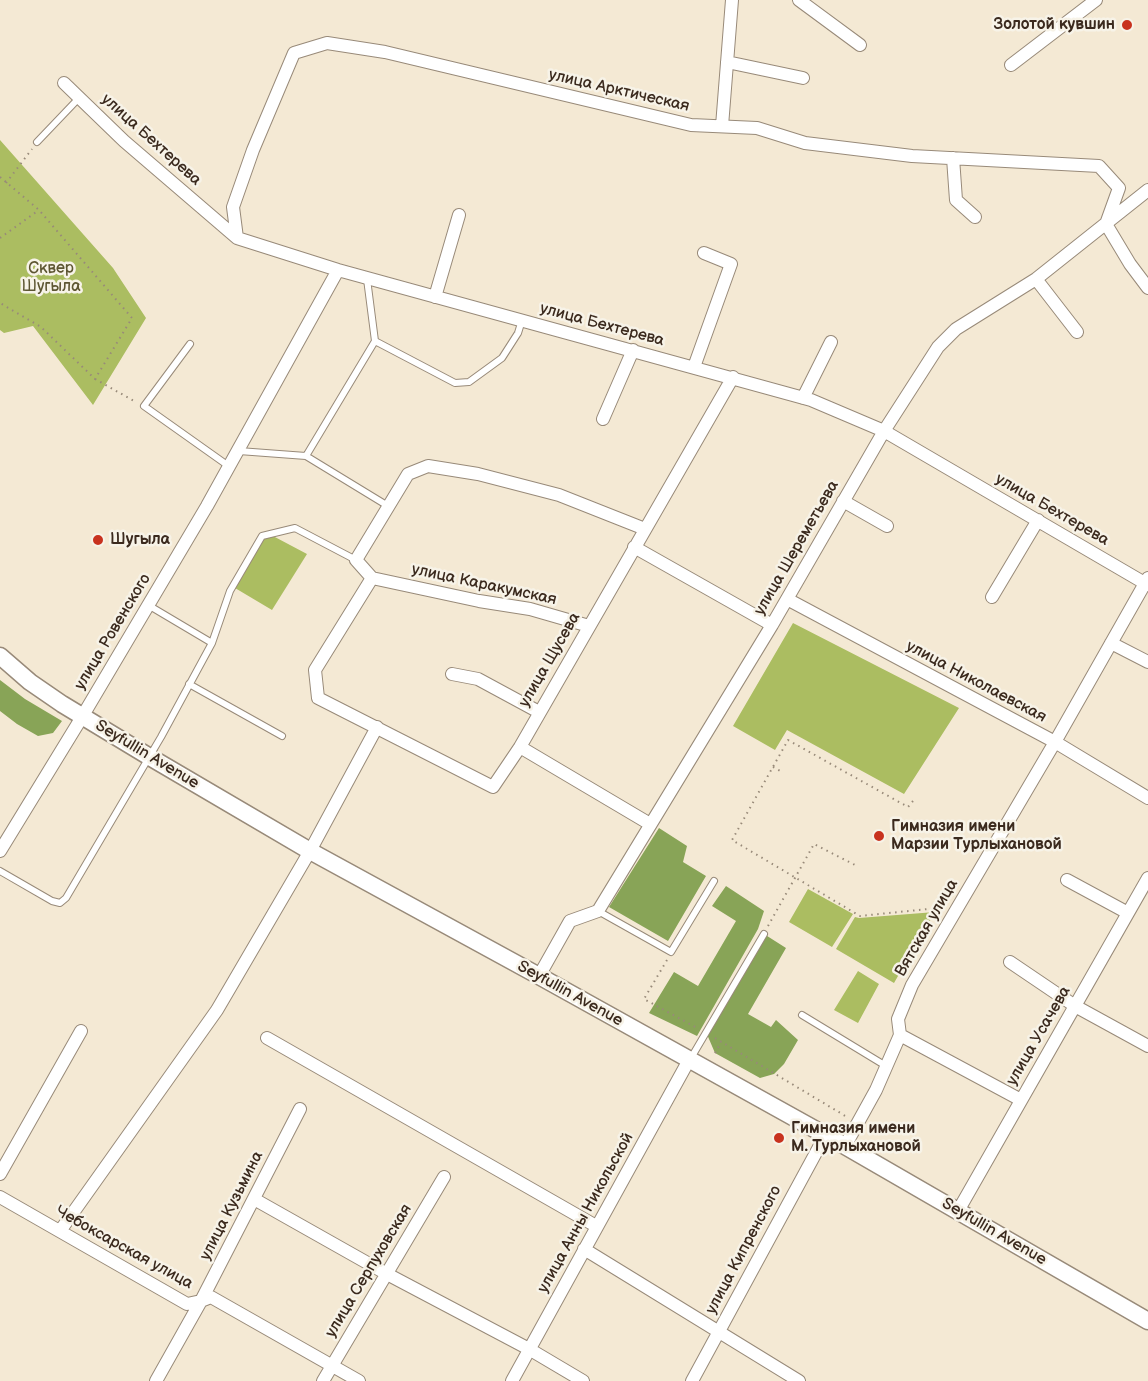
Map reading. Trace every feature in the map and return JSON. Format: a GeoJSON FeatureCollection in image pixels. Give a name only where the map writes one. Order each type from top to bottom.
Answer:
{"type":"FeatureCollection","features":[{"type":"Feature","properties":{"kind":"main road","name":"Seyfullin Avenue"},"geometry":{"type":"LineString","coordinates":[[0,656],[30,682],[82,717],[310,851],[845,1146],[1148,1321]]}},
{"type":"Feature","properties":{"kind":"street"},"geometry":{"type":"LineString","coordinates":[[722,126],[732,0]]}},
{"type":"Feature","properties":{"kind":"street"},"geometry":{"type":"LineString","coordinates":[[799,0],[860,45]]}},
{"type":"Feature","properties":{"kind":"street"},"geometry":{"type":"LineString","coordinates":[[1011,64],[1096,0]]}},
{"type":"Feature","properties":{"kind":"street","name":"улица Арктическая"},"geometry":{"type":"LineString","coordinates":[[237,238],[233,207],[253,150],[294,53],[327,43],[385,52],[691,125],[756,128],[805,143],[912,156],[1099,166],[1119,189],[1106,224]]}},
{"type":"Feature","properties":{"kind":"street"},"geometry":{"type":"LineString","coordinates":[[728,62],[803,78]]}},
{"type":"Feature","properties":{"kind":"street","name":"улица Бехтерева"},"geometry":{"type":"LineString","coordinates":[[64,83],[124,141],[237,238],[338,270],[803,398],[884,431],[1147,582]]}},
{"type":"Feature","properties":{"kind":"street"},"geometry":{"type":"LineString","coordinates":[[954,158],[956,200],[975,217]]}},
{"type":"Feature","properties":{"kind":"street","name":"улица Шереметьева"},"geometry":{"type":"LineString","coordinates":[[598,910],[772,625],[884,431],[938,347],[956,329],[1036,279],[1148,190]]}},
{"type":"Feature","properties":{"kind":"street"},"geometry":{"type":"LineString","coordinates":[[435,297],[459,215]]}},
{"type":"Feature","properties":{"kind":"street"},"geometry":{"type":"LineString","coordinates":[[1106,224],[1130,264],[1148,288]]}},
{"type":"Feature","properties":{"kind":"street"},"geometry":{"type":"LineString","coordinates":[[694,367],[731,264],[704,253]]}},
{"type":"Feature","properties":{"kind":"street","name":"улица Ровенского"},"geometry":{"type":"LineString","coordinates":[[0,850],[230,468],[338,270]]}},
{"type":"Feature","properties":{"kind":"street"},"geometry":{"type":"LineString","coordinates":[[1036,279],[1077,332]]}},
{"type":"Feature","properties":{"kind":"street"},"geometry":{"type":"LineString","coordinates":[[803,398],[831,342]]}},
{"type":"Feature","properties":{"kind":"street"},"geometry":{"type":"LineString","coordinates":[[603,419],[633,351]]}},
{"type":"Feature","properties":{"kind":"street","name":"улица Щусева"},"geometry":{"type":"LineString","coordinates":[[372,578],[315,670],[318,698],[493,787],[520,747],[733,377]]}},
{"type":"Feature","properties":{"kind":"street"},"geometry":{"type":"LineString","coordinates":[[372,578],[356,560],[408,474],[428,466],[478,474],[559,495],[645,529]]}},
{"type":"Feature","properties":{"kind":"street"},"geometry":{"type":"LineString","coordinates":[[843,501],[887,526]]}},
{"type":"Feature","properties":{"kind":"street"},"geometry":{"type":"LineString","coordinates":[[992,597],[1038,520]]}},
{"type":"Feature","properties":{"kind":"street"},"geometry":{"type":"LineString","coordinates":[[634,547],[772,625]]}},
{"type":"Feature","properties":{"kind":"street","name":"улица Каракумская"},"geometry":{"type":"LineString","coordinates":[[372,578],[479,601],[530,609],[589,626]]}},
{"type":"Feature","properties":{"kind":"street","name":"Вятская улица"},"geometry":{"type":"LineString","coordinates":[[845,1146],[876,1090],[900,1035],[898,1019],[912,985],[1147,582]]}},
{"type":"Feature","properties":{"kind":"street","name":"улица Николаевская"},"geometry":{"type":"LineString","coordinates":[[787,599],[1055,742],[1148,798]]}},
{"type":"Feature","properties":{"kind":"street"},"geometry":{"type":"LineString","coordinates":[[1111,643],[1148,662]]}},
{"type":"Feature","properties":{"kind":"street"},"geometry":{"type":"LineString","coordinates":[[452,674],[478,679],[539,712]]}},
{"type":"Feature","properties":{"kind":"street"},"geometry":{"type":"LineString","coordinates":[[60,1231],[217,1010],[310,851],[377,727]]}},
{"type":"Feature","properties":{"kind":"street"},"geometry":{"type":"LineString","coordinates":[[520,747],[650,824]]}},
{"type":"Feature","properties":{"kind":"street","name":"улица Усачева"},"geometry":{"type":"LineString","coordinates":[[958,1211],[1148,878]]}},
{"type":"Feature","properties":{"kind":"street"},"geometry":{"type":"LineString","coordinates":[[1067,880],[1128,914]]}},
{"type":"Feature","properties":{"kind":"street"},"geometry":{"type":"LineString","coordinates":[[539,976],[570,921],[598,910]]}},
{"type":"Feature","properties":{"kind":"street"},"geometry":{"type":"LineString","coordinates":[[1010,962],[1075,1006],[1148,1046]]}},
{"type":"Feature","properties":{"kind":"street"},"geometry":{"type":"LineString","coordinates":[[0,1174],[81,1031]]}},
{"type":"Feature","properties":{"kind":"street"},"geometry":{"type":"LineString","coordinates":[[900,1035],[1021,1100]]}},
{"type":"Feature","properties":{"kind":"street"},"geometry":{"type":"LineString","coordinates":[[267,1038],[596,1226]]}},
{"type":"Feature","properties":{"kind":"street","name":"улица Анны Никольской"},"geometry":{"type":"LineString","coordinates":[[512,1381],[690,1060]]}},
{"type":"Feature","properties":{"kind":"street","name":"улица Кузьмина"},"geometry":{"type":"LineString","coordinates":[[156,1381],[201,1301],[300,1109]]}},
{"type":"Feature","properties":{"kind":"street","name":"улица Кипренского"},"geometry":{"type":"LineString","coordinates":[[692,1381],[825,1136]]}},
{"type":"Feature","properties":{"kind":"street","name":"улица Серпуховская"},"geometry":{"type":"LineString","coordinates":[[323,1381],[444,1177]]}},
{"type":"Feature","properties":{"kind":"street","name":"Чебоксарская улица"},"geometry":{"type":"LineString","coordinates":[[0,1197],[187,1304],[211,1297],[358,1381]]}},
{"type":"Feature","properties":{"kind":"street"},"geometry":{"type":"LineString","coordinates":[[254,1199],[387,1275],[529,1349],[583,1381]]}},
{"type":"Feature","properties":{"kind":"street"},"geometry":{"type":"LineString","coordinates":[[584,1249],[798,1381]]}},
{"type":"Feature","properties":{"kind":"lane"},"geometry":{"type":"LineString","coordinates":[[37,142],[79,98]]}},
{"type":"Feature","properties":{"kind":"lane"},"geometry":{"type":"LineString","coordinates":[[306,456],[375,341],[367,278]]}},
{"type":"Feature","properties":{"kind":"lane"},"geometry":{"type":"LineString","coordinates":[[375,341],[455,383],[469,382],[502,358],[518,333],[522,320]]}},
{"type":"Feature","properties":{"kind":"lane"},"geometry":{"type":"LineString","coordinates":[[190,344],[144,406],[230,468]]}},
{"type":"Feature","properties":{"kind":"lane"},"geometry":{"type":"LineString","coordinates":[[239,451],[306,456],[388,506]]}},
{"type":"Feature","properties":{"kind":"lane"},"geometry":{"type":"LineString","coordinates":[[0,871],[52,901],[60,903],[66,898],[212,643],[230,591],[262,536],[295,528],[356,560]]}},
{"type":"Feature","properties":{"kind":"lane"},"geometry":{"type":"LineString","coordinates":[[148,605],[212,643]]}},
{"type":"Feature","properties":{"kind":"lane"},"geometry":{"type":"LineString","coordinates":[[189,684],[282,736]]}},
{"type":"Feature","properties":{"kind":"lane"},"geometry":{"type":"LineString","coordinates":[[598,910],[671,952],[714,881]]}},
{"type":"Feature","properties":{"kind":"lane"},"geometry":{"type":"LineString","coordinates":[[690,1060],[764,934]]}},
{"type":"Feature","properties":{"kind":"lane"},"geometry":{"type":"LineString","coordinates":[[802,1015],[886,1066]]}},
{"type":"Feature","properties":{"kind":"path"},"geometry":{"type":"LineString","coordinates":[[6,183],[37,142]]}},
{"type":"Feature","properties":{"kind":"path"},"geometry":{"type":"LineString","coordinates":[[0,177],[39,210],[132,318],[95,379]]}},
{"type":"Feature","properties":{"kind":"path"},"geometry":{"type":"LineString","coordinates":[[0,238],[39,210]]}},
{"type":"Feature","properties":{"kind":"path"},"geometry":{"type":"LineString","coordinates":[[0,303],[41,327],[95,379],[144,406]]}},
{"type":"Feature","properties":{"kind":"path"},"geometry":{"type":"LineString","coordinates":[[913,801],[908,807],[788,740],[732,840],[860,916],[928,909]]}},
{"type":"Feature","properties":{"kind":"path"},"geometry":{"type":"LineString","coordinates":[[773,767],[782,772]]}},
{"type":"Feature","properties":{"kind":"path"},"geometry":{"type":"LineString","coordinates":[[764,934],[814,844],[857,867]]}},
{"type":"Feature","properties":{"kind":"path"},"geometry":{"type":"LineString","coordinates":[[671,952],[644,999],[706,1032],[858,1124]]}},
{"type":"Feature","properties":{"kind":"path"},"geometry":{"type":"LineString","coordinates":[[715,1053],[721,1042]]}},
{"type":"Feature","properties":{"kind":"green space","name":"Сквер Шугыла"},"geometry":{"type":"Polygon","coordinates":[[[0,140],[113,268],[146,318],[93,405],[33,326],[4,333],[0,330],[0,140]]]}},
{"type":"Feature","properties":{"kind":"green space"},"geometry":{"type":"Polygon","coordinates":[[[269,536],[307,554],[272,610],[235,588],[264,539],[269,536]]]}},
{"type":"Feature","properties":{"kind":"green space"},"geometry":{"type":"Polygon","coordinates":[[[793,623],[959,708],[904,794],[787,730],[775,750],[733,726],[793,623]]]}},
{"type":"Feature","properties":{"kind":"green space"},"geometry":{"type":"Polygon","coordinates":[[[0,680],[25,699],[62,721],[53,733],[38,736],[0,711],[0,680]]]}},
{"type":"Feature","properties":{"kind":"green space"},"geometry":{"type":"Polygon","coordinates":[[[659,828],[687,846],[683,862],[706,876],[668,941],[609,907],[659,828]]]}},
{"type":"Feature","properties":{"kind":"green space"},"geometry":{"type":"Polygon","coordinates":[[[726,886],[764,911],[758,929],[697,1036],[649,1013],[674,972],[698,986],[736,921],[712,906],[726,886]]]}},
{"type":"Feature","properties":{"kind":"green space"},"geometry":{"type":"Polygon","coordinates":[[[808,889],[853,914],[832,947],[789,922],[808,889]]]}},
{"type":"Feature","properties":{"kind":"green space"},"geometry":{"type":"Polygon","coordinates":[[[935,912],[894,983],[836,949],[855,917],[935,912]]]}},
{"type":"Feature","properties":{"kind":"green space"},"geometry":{"type":"Polygon","coordinates":[[[764,934],[786,948],[748,1014],[771,1027],[776,1020],[798,1040],[784,1064],[774,1074],[760,1078],[715,1053],[706,1032],[764,934]]]}},
{"type":"Feature","properties":{"kind":"green space"},"geometry":{"type":"Polygon","coordinates":[[[858,971],[879,984],[858,1023],[834,1010],[858,971]]]}},
{"type":"Feature","properties":{"kind":"place","name":"Золотой кувшин"},"geometry":{"type":"Point","coordinates":[1127,25]}},
{"type":"Feature","properties":{"kind":"place","name":"Шугыла"},"geometry":{"type":"Point","coordinates":[98,540]}},
{"type":"Feature","properties":{"kind":"place","name":"Гимназия имени Марзии Турлыхановой"},"geometry":{"type":"Point","coordinates":[879,836]}},
{"type":"Feature","properties":{"kind":"place","name":"Гимназия имени М. Турлыхановой"},"geometry":{"type":"Point","coordinates":[779,1138]}}]}
